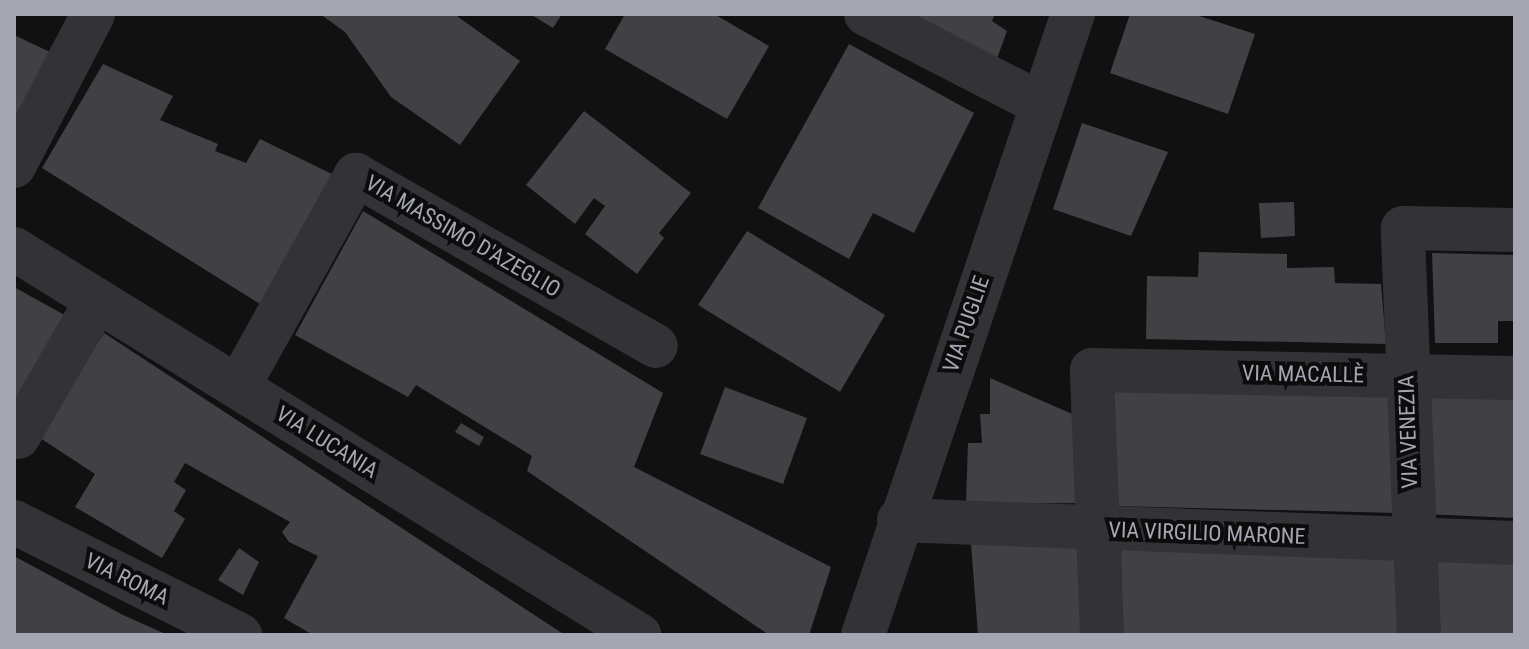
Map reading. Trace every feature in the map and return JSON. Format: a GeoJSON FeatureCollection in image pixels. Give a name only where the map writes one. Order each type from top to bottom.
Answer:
{"type":"FeatureCollection","features":[{"type":"Feature","properties":{"kind":"street"},"geometry":{"type":"LineString","coordinates":[[14,166],[93,14]]}},
{"type":"Feature","properties":{"kind":"street"},"geometry":{"type":"LineString","coordinates":[[866,14],[1041,104]]}},
{"type":"Feature","properties":{"kind":"street","name":"VIA PUGLIE"},"geometry":{"type":"LineString","coordinates":[[863,635],[899,520],[1073,14]]}},
{"type":"Feature","properties":{"kind":"street","name":"VIA MASSIMO D'AZEGLIO"},"geometry":{"type":"LineString","coordinates":[[238,387],[356,175],[656,346]]}},
{"type":"Feature","properties":{"kind":"street","name":"VIA VENEZIA"},"geometry":{"type":"LineString","coordinates":[[1419,635],[1406,376],[1403,228],[1515,230]]}},
{"type":"Feature","properties":{"kind":"street","name":"VIA LUCANIA"},"geometry":{"type":"LineString","coordinates":[[14,249],[639,635]]}},
{"type":"Feature","properties":{"kind":"street"},"geometry":{"type":"LineString","coordinates":[[18,437],[97,300]]}},
{"type":"Feature","properties":{"kind":"street","name":"VIA MACALLÈ"},"geometry":{"type":"LineString","coordinates":[[1098,530],[1092,370],[1515,378]]}},
{"type":"Feature","properties":{"kind":"street","name":"VIA VIRGILIO MARONE"},"geometry":{"type":"LineString","coordinates":[[899,520],[1098,530],[1515,543]]}},
{"type":"Feature","properties":{"kind":"street","name":"VIA ROMA"},"geometry":{"type":"LineString","coordinates":[[14,522],[240,635]]}},
{"type":"Feature","properties":{"kind":"street"},"geometry":{"type":"LineString","coordinates":[[1098,530],[1102,635]]}},
{"type":"Feature","properties":{"kind":"building"},"geometry":{"type":"Polygon","coordinates":[[[320,14],[454,14],[520,61],[460,145],[391,97],[345,32],[320,14]]]}},
{"type":"Feature","properties":{"kind":"building"},"geometry":{"type":"Polygon","coordinates":[[[530,14],[562,14],[553,28],[530,14]]]}},
{"type":"Feature","properties":{"kind":"building"},"geometry":{"type":"Polygon","coordinates":[[[625,14],[714,14],[769,46],[727,119],[605,49],[625,14]]]}},
{"type":"Feature","properties":{"kind":"building"},"geometry":{"type":"Polygon","coordinates":[[[881,14],[995,14],[992,21],[1007,31],[991,75],[881,14]]]}},
{"type":"Feature","properties":{"kind":"building"},"geometry":{"type":"Polygon","coordinates":[[[1130,14],[1193,14],[1255,34],[1228,114],[1110,73],[1130,14]]]}},
{"type":"Feature","properties":{"kind":"building"},"geometry":{"type":"Polygon","coordinates":[[[14,35],[50,52],[14,127],[14,35]]]}},
{"type":"Feature","properties":{"kind":"building"},"geometry":{"type":"Polygon","coordinates":[[[849,44],[974,113],[914,233],[873,213],[849,259],[758,208],[849,44]]]}},
{"type":"Feature","properties":{"kind":"building"},"geometry":{"type":"Polygon","coordinates":[[[103,64],[173,96],[160,120],[218,144],[215,151],[246,163],[260,139],[334,175],[265,307],[42,168],[103,64]]]}},
{"type":"Feature","properties":{"kind":"building"},"geometry":{"type":"Polygon","coordinates":[[[584,111],[691,193],[659,233],[664,238],[637,274],[585,234],[605,206],[594,198],[575,224],[526,185],[584,111]]]}},
{"type":"Feature","properties":{"kind":"building"},"geometry":{"type":"Polygon","coordinates":[[[1082,123],[1168,152],[1131,236],[1053,209],[1082,123]]]}},
{"type":"Feature","properties":{"kind":"building"},"geometry":{"type":"Polygon","coordinates":[[[1294,202],[1295,236],[1261,238],[1259,203],[1294,202]]]}},
{"type":"Feature","properties":{"kind":"building"},"geometry":{"type":"Polygon","coordinates":[[[363,211],[663,393],[634,467],[831,567],[809,635],[769,635],[527,471],[532,456],[416,385],[408,397],[295,335],[363,211]]]}},
{"type":"Feature","properties":{"kind":"building"},"geometry":{"type":"Polygon","coordinates":[[[747,231],[885,315],[840,392],[698,305],[747,231]]]}},
{"type":"Feature","properties":{"kind":"building"},"geometry":{"type":"Polygon","coordinates":[[[1199,252],[1287,254],[1287,268],[1334,267],[1335,283],[1381,284],[1386,344],[1146,339],[1147,276],[1198,277],[1199,252]]]}},
{"type":"Feature","properties":{"kind":"building"},"geometry":{"type":"Polygon","coordinates":[[[1432,253],[1515,255],[1515,321],[1498,321],[1498,343],[1435,343],[1432,253]]]}},
{"type":"Feature","properties":{"kind":"building"},"geometry":{"type":"Polygon","coordinates":[[[14,287],[68,317],[14,410],[14,287]]]}},
{"type":"Feature","properties":{"kind":"building"},"geometry":{"type":"Polygon","coordinates":[[[104,333],[565,635],[313,635],[284,618],[318,556],[289,542],[282,532],[290,522],[185,463],[174,482],[186,490],[174,511],[185,519],[162,558],[75,507],[95,474],[37,436],[104,333]]]}},
{"type":"Feature","properties":{"kind":"building"},"geometry":{"type":"Polygon","coordinates":[[[990,378],[1086,420],[1094,503],[966,504],[968,443],[982,443],[980,414],[990,414],[990,378]]]}},
{"type":"Feature","properties":{"kind":"building"},"geometry":{"type":"Polygon","coordinates":[[[1113,382],[1389,383],[1397,513],[1116,506],[1113,382]]]}},
{"type":"Feature","properties":{"kind":"building"},"geometry":{"type":"Polygon","coordinates":[[[725,387],[807,418],[783,484],[700,454],[725,387]]]}},
{"type":"Feature","properties":{"kind":"building"},"geometry":{"type":"Polygon","coordinates":[[[1418,387],[1515,387],[1515,518],[1424,514],[1418,387]]]}},
{"type":"Feature","properties":{"kind":"building"},"geometry":{"type":"Polygon","coordinates":[[[461,423],[484,437],[479,446],[455,432],[461,423]]]}},
{"type":"Feature","properties":{"kind":"building"},"geometry":{"type":"Polygon","coordinates":[[[971,543],[1087,547],[1092,635],[978,635],[971,543]]]}},
{"type":"Feature","properties":{"kind":"building"},"geometry":{"type":"Polygon","coordinates":[[[1121,547],[1399,557],[1404,635],[1122,635],[1121,547]]]}},
{"type":"Feature","properties":{"kind":"building"},"geometry":{"type":"Polygon","coordinates":[[[239,548],[259,562],[243,595],[218,580],[239,548]]]}},
{"type":"Feature","properties":{"kind":"building"},"geometry":{"type":"Polygon","coordinates":[[[14,556],[123,615],[168,635],[14,635],[14,556]]]}},
{"type":"Feature","properties":{"kind":"building"},"geometry":{"type":"Polygon","coordinates":[[[1429,557],[1515,560],[1515,635],[1433,635],[1429,557]]]}}]}
